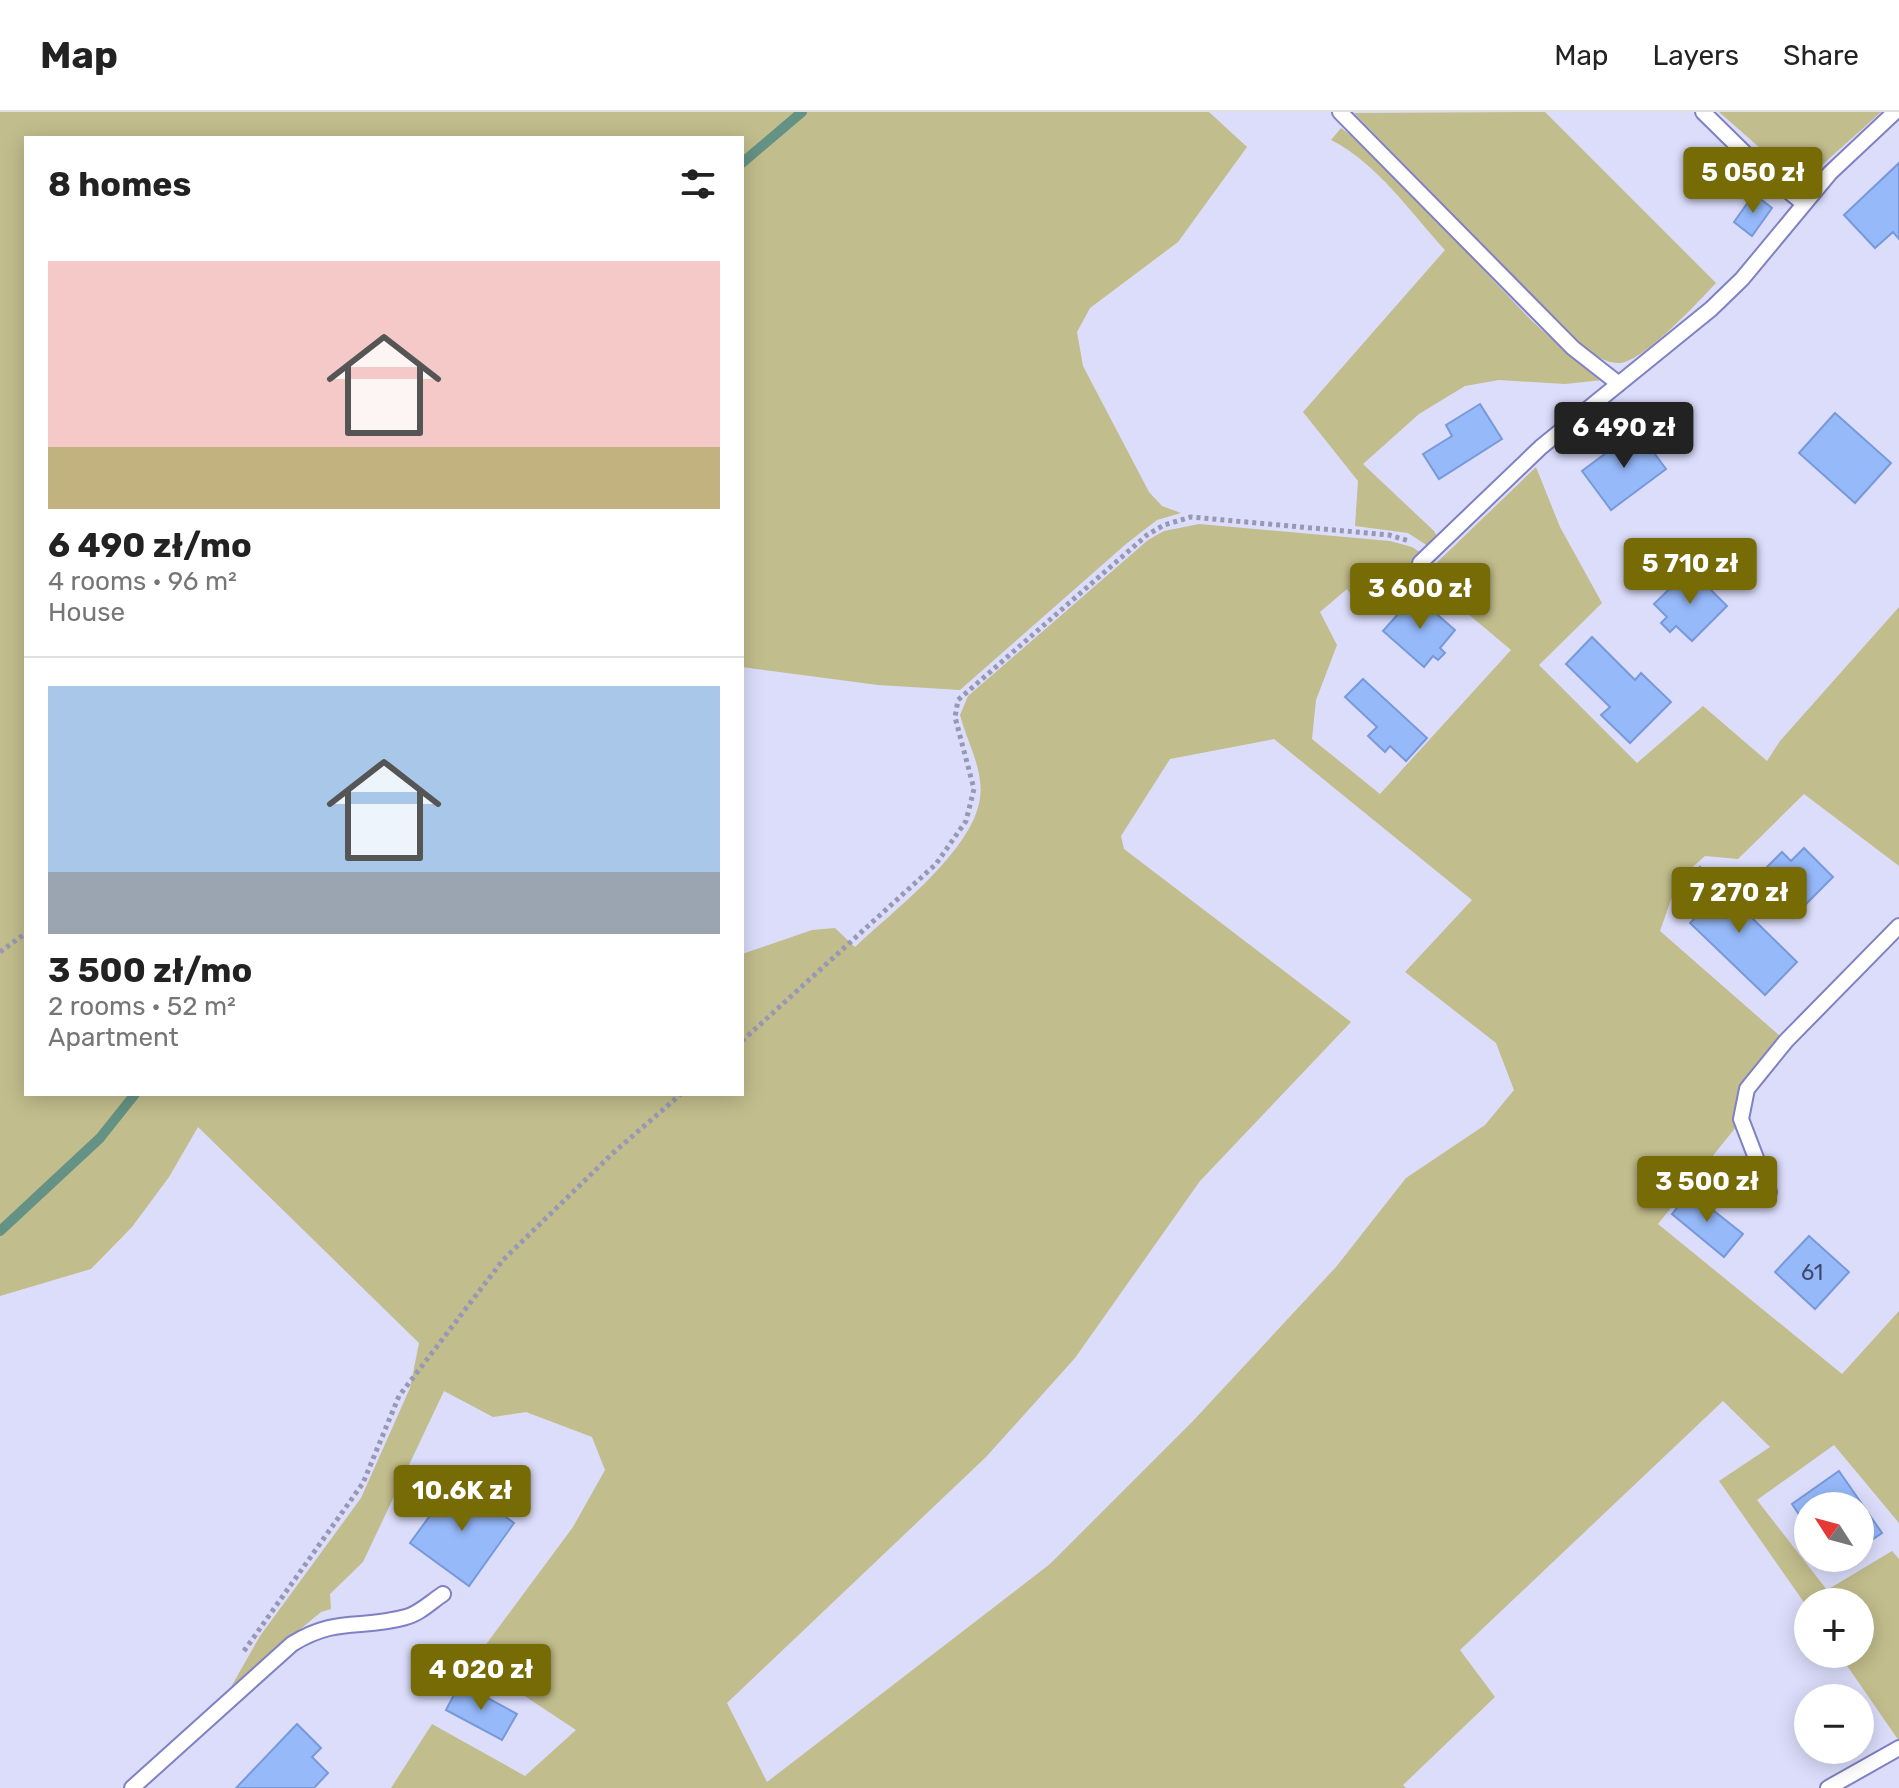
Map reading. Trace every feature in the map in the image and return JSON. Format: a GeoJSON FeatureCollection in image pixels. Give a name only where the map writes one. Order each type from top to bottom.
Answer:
{"type":"FeatureCollection","features":[{"type":"Feature","properties":{"kind":"lane"},"geometry":{"type":"LineString","coordinates":[[1340,112],[1573,348],[1619,384]]}},
{"type":"Feature","properties":{"kind":"lane"},"geometry":{"type":"LineString","coordinates":[[1703,112],[1803,203]]}},
{"type":"Feature","properties":{"kind":"lane"},"geometry":{"type":"LineString","coordinates":[[1425,559],[1541,447],[1711,309],[1742,279],[1803,203],[1895,112]]}},
{"type":"Feature","properties":{"kind":"lane"},"geometry":{"type":"LineString","coordinates":[[1769,1192],[1741,1119],[1747,1089],[1786,1041],[1899,926]]}},
{"type":"Feature","properties":{"kind":"lane"},"geometry":{"type":"LineString","coordinates":[[132,1788],[303,1637],[333,1624],[409,1617],[443,1594]]}},
{"type":"Feature","properties":{"kind":"lane"},"geometry":{"type":"LineString","coordinates":[[1828,1788],[1899,1748]]}},
{"type":"Feature","properties":{"kind":"path"},"geometry":{"type":"LineString","coordinates":[[744,1039],[936,864],[966,821],[974,789],[955,717],[958,700],[1147,535],[1164,525],[1191,517],[1389,535],[1407,540],[1425,559]]}},
{"type":"Feature","properties":{"kind":"path"},"geometry":{"type":"LineString","coordinates":[[0,952],[24,934]]}},
{"type":"Feature","properties":{"kind":"path"},"geometry":{"type":"LineString","coordinates":[[242,1654],[363,1483],[399,1396],[503,1260],[613,1153],[679,1096]]}},
{"type":"Feature","properties":{"kind":"shaded area"},"geometry":{"type":"Polygon","coordinates":[[[0,112],[1209,112],[1247,147],[1178,242],[1090,308],[1077,332],[1083,366],[1149,492],[1162,506],[1181,513],[1157,520],[1126,544],[960,690],[878,685],[744,667],[744,136],[24,136],[24,1096],[744,1096],[744,953],[812,930],[835,928],[855,947],[929,879],[963,839],[980,798],[980,777],[960,715],[968,696],[1148,540],[1164,531],[1199,524],[1390,541],[1412,547],[1423,554],[1365,614],[1347,589],[1320,612],[1337,645],[1316,700],[1312,739],[1380,794],[1511,650],[1423,576],[1536,467],[1560,527],[1602,603],[1539,665],[1637,763],[1703,706],[1767,761],[1780,741],[1899,607],[1899,866],[1804,794],[1738,859],[1705,856],[1678,880],[1660,931],[1780,1036],[1742,1089],[1736,1127],[1658,1224],[1842,1374],[1899,1311],[1899,1523],[1834,1445],[1757,1500],[1794,1548],[1794,1572],[1813,1572],[1825,1588],[1794,1588],[1719,1481],[1770,1447],[1723,1401],[1460,1650],[1495,1697],[1403,1785],[1406,1788],[391,1788],[432,1724],[525,1776],[576,1730],[473,1662],[573,1527],[605,1470],[592,1437],[526,1412],[493,1417],[444,1391],[363,1562],[330,1594],[331,1609],[321,1612],[231,1687],[260,1636],[361,1498],[410,1388],[419,1343],[198,1127],[169,1177],[132,1227],[91,1269],[0,1296],[0,112]],[[1274,739],[1170,759],[1121,836],[1124,849],[1351,1022],[1200,1181],[1075,1358],[986,1457],[727,1703],[767,1782],[1050,1564],[1192,1422],[1336,1267],[1406,1178],[1485,1125],[1514,1090],[1496,1043],[1405,972],[1472,900],[1274,739]]]}},
{"type":"Feature","properties":{"kind":"shaded area"},"geometry":{"type":"Polygon","coordinates":[[[1545,112],[1716,283],[1671,329],[1630,360],[1620,363],[1607,361],[1571,336],[1354,113],[1545,112]]]}},
{"type":"Feature","properties":{"kind":"shaded area"},"geometry":{"type":"Polygon","coordinates":[[[1719,112],[1881,112],[1801,184],[1719,112]]]}},
{"type":"Feature","properties":{"kind":"shaded area"},"geometry":{"type":"Polygon","coordinates":[[[1341,128],[1362,143],[1531,320],[1575,360],[1603,380],[1565,384],[1499,380],[1465,386],[1419,414],[1363,464],[1434,531],[1438,538],[1428,546],[1408,533],[1355,526],[1358,481],[1303,412],[1445,250],[1378,175],[1331,140],[1341,128]]]}},
{"type":"Feature","properties":{"kind":"shaded area"},"geometry":{"type":"Polygon","coordinates":[[[1892,1551],[1899,1559],[1899,1741],[1874,1705],[1874,1684],[1860,1684],[1849,1668],[1874,1668],[1874,1588],[1830,1588],[1857,1572],[1874,1572],[1874,1562],[1892,1551]]]}},
{"type":"Feature","properties":{"kind":"building"},"geometry":{"type":"Polygon","coordinates":[[[1899,163],[1899,239],[1893,232],[1875,248],[1844,215],[1899,163]]]}},
{"type":"Feature","properties":{"kind":"building"},"geometry":{"type":"Polygon","coordinates":[[[1754,194],[1772,208],[1752,236],[1734,222],[1754,194]]]}},
{"type":"Feature","properties":{"kind":"building"},"geometry":{"type":"Polygon","coordinates":[[[1480,404],[1502,439],[1439,479],[1423,454],[1452,436],[1446,425],[1480,404]]]}},
{"type":"Feature","properties":{"kind":"building"},"geometry":{"type":"Polygon","coordinates":[[[1835,413],[1891,463],[1855,503],[1799,453],[1835,413]]]}},
{"type":"Feature","properties":{"kind":"building"},"geometry":{"type":"Polygon","coordinates":[[[1637,430],[1666,469],[1611,510],[1582,471],[1637,430]]]}},
{"type":"Feature","properties":{"kind":"building"},"geometry":{"type":"Polygon","coordinates":[[[1690,569],[1727,606],[1692,641],[1676,626],[1670,632],[1661,623],[1667,617],[1654,604],[1690,569]]]}},
{"type":"Feature","properties":{"kind":"building"},"geometry":{"type":"Polygon","coordinates":[[[1415,595],[1455,630],[1440,648],[1445,653],[1438,660],[1433,656],[1424,667],[1383,631],[1415,595]]]}},
{"type":"Feature","properties":{"kind":"building"},"geometry":{"type":"Polygon","coordinates":[[[1592,637],[1635,680],[1641,673],[1671,702],[1630,743],[1601,715],[1610,707],[1566,664],[1592,637]]]}},
{"type":"Feature","properties":{"kind":"building"},"geometry":{"type":"Polygon","coordinates":[[[1363,679],[1427,738],[1406,761],[1390,746],[1385,752],[1368,736],[1377,727],[1345,697],[1363,679]]]}},
{"type":"Feature","properties":{"kind":"building"},"geometry":{"type":"Polygon","coordinates":[[[1804,848],[1833,877],[1797,913],[1759,875],[1782,852],[1791,861],[1804,848]]]}},
{"type":"Feature","properties":{"kind":"building"},"geometry":{"type":"Polygon","coordinates":[[[1700,867],[1797,962],[1765,995],[1690,923],[1704,909],[1691,895],[1698,887],[1689,878],[1700,867]]]}},
{"type":"Feature","properties":{"kind":"building"},"geometry":{"type":"Polygon","coordinates":[[[1690,1192],[1743,1234],[1724,1257],[1672,1214],[1690,1192]]]}},
{"type":"Feature","properties":{"kind":"building"},"geometry":{"type":"Polygon","coordinates":[[[1809,1236],[1849,1272],[1815,1309],[1775,1272],[1809,1236]]]}},
{"type":"Feature","properties":{"kind":"building"},"geometry":{"type":"Polygon","coordinates":[[[1839,1471],[1854,1492],[1809,1492],[1839,1471]]]}},
{"type":"Feature","properties":{"kind":"building"},"geometry":{"type":"Polygon","coordinates":[[[456,1480],[514,1523],[469,1586],[410,1543],[456,1480]]]}},
{"type":"Feature","properties":{"kind":"building"},"geometry":{"type":"Polygon","coordinates":[[[1874,1521],[1882,1533],[1874,1538],[1874,1521]]]}},
{"type":"Feature","properties":{"kind":"building"},"geometry":{"type":"Polygon","coordinates":[[[460,1683],[517,1714],[502,1740],[446,1710],[460,1683]]]}},
{"type":"Feature","properties":{"kind":"building"},"geometry":{"type":"Polygon","coordinates":[[[297,1724],[321,1748],[312,1757],[328,1773],[314,1788],[236,1788],[297,1724]]]}},
{"type":"Feature","properties":{"kind":"waterway"},"geometry":{"type":"LineString","coordinates":[[744,161],[802,112]]}},
{"type":"Feature","properties":{"kind":"waterway"},"geometry":{"type":"LineString","coordinates":[[0,1231],[100,1138],[133,1096]]}}]}
